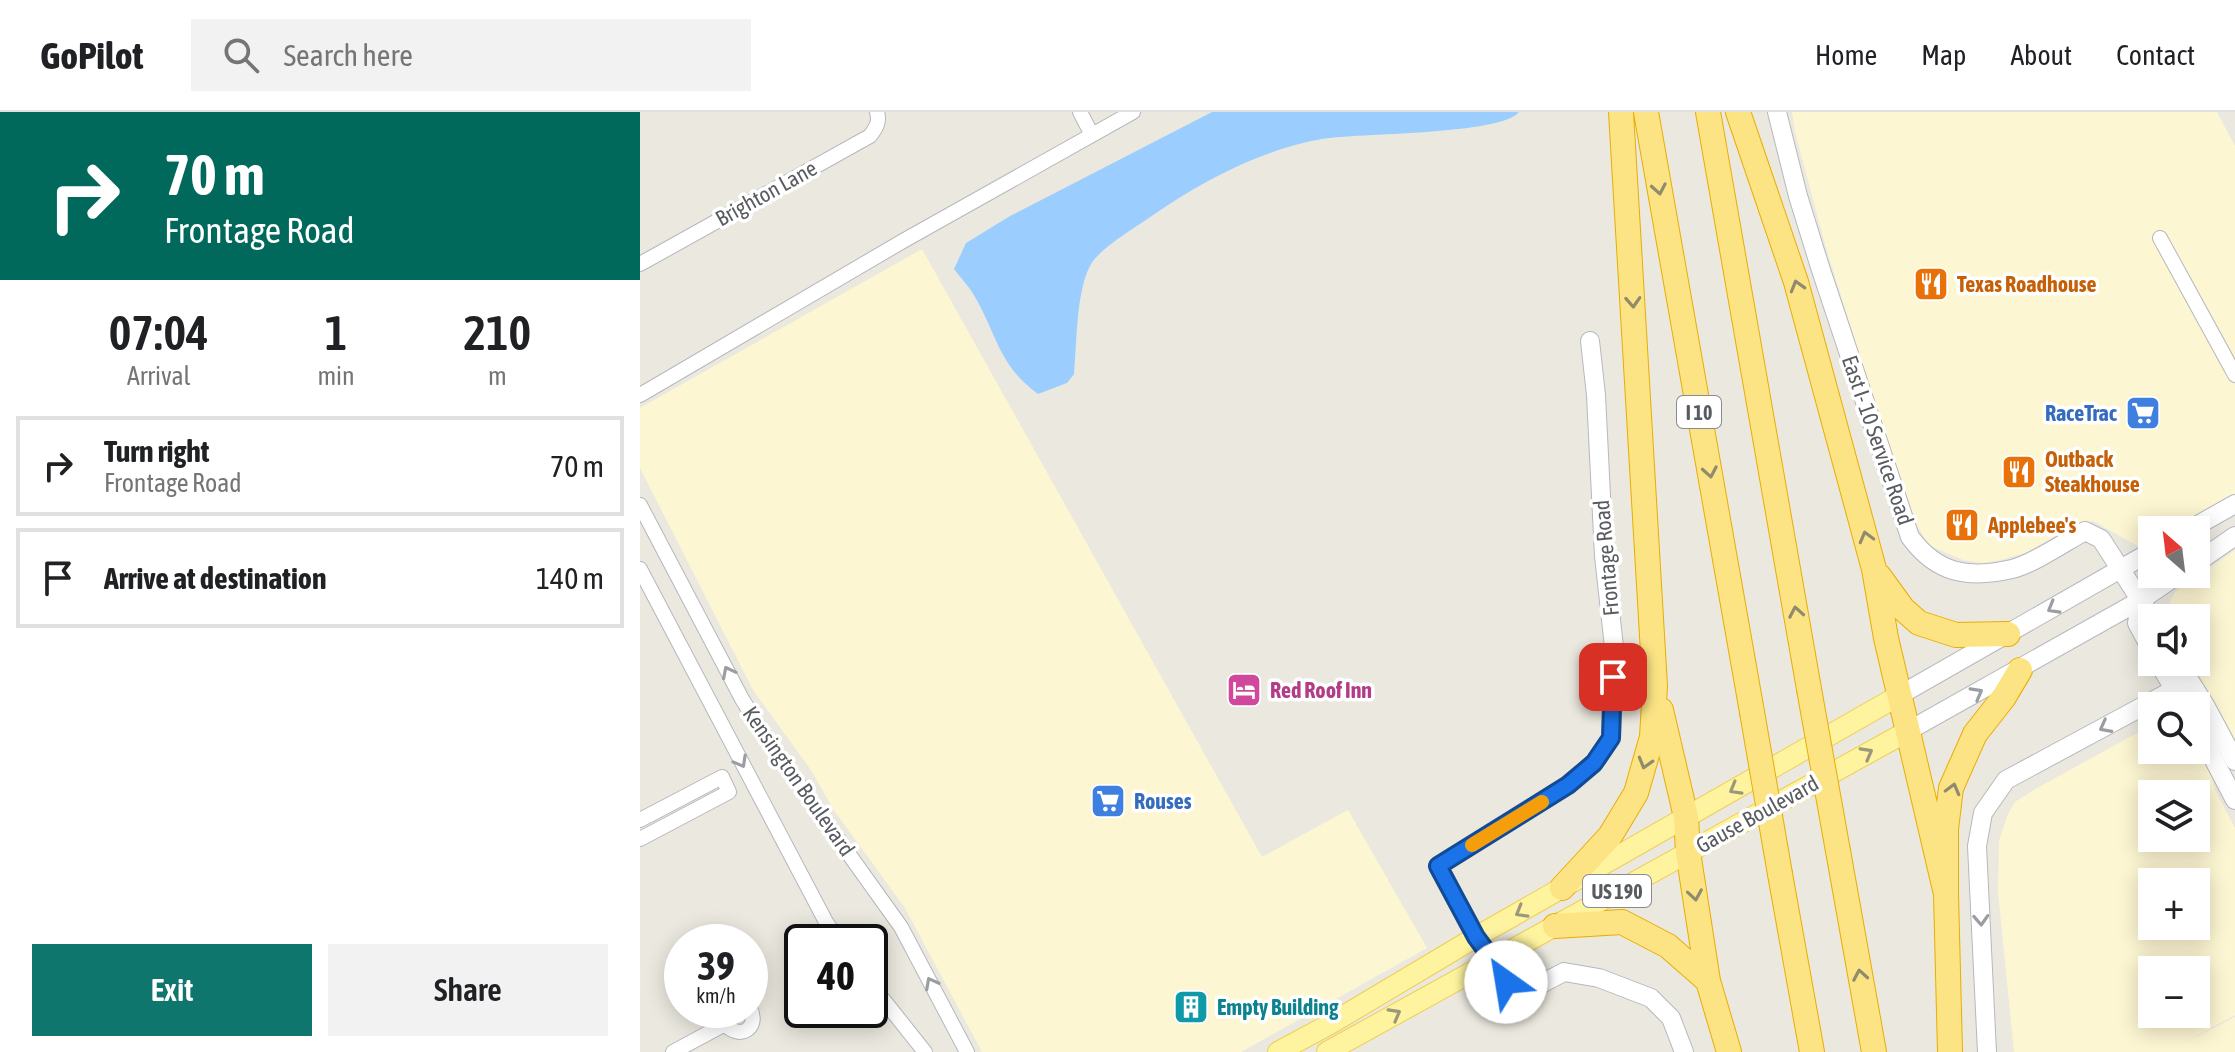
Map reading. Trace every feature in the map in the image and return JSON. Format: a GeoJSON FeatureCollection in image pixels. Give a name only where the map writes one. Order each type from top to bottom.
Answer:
{"type":"FeatureCollection","features":[{"type":"Feature","properties":{"kind":"highway"},"geometry":{"type":"LineString","coordinates":[[1562,888],[1610,836],[1636,793],[1652,737],[1655,686],[1621,112]]}},
{"type":"Feature","properties":{"kind":"highway","name":"I 10"},"geometry":{"type":"LineString","coordinates":[[1646,112],[1812,1052]]}},
{"type":"Feature","properties":{"kind":"highway"},"geometry":{"type":"LineString","coordinates":[[1708,112],[1874,1052]]}},
{"type":"Feature","properties":{"kind":"highway"},"geometry":{"type":"LineString","coordinates":[[1738,112],[1796,282],[1874,569],[1886,638],[1946,894]]}},
{"type":"Feature","properties":{"kind":"highway"},"geometry":{"type":"LineString","coordinates":[[1874,569],[1896,600],[1919,623],[1956,635],[2008,634]]}},
{"type":"Feature","properties":{"kind":"highway"},"geometry":{"type":"LineString","coordinates":[[1950,1052],[1946,829],[1951,788],[1975,734],[2004,697],[2020,670]]}},
{"type":"Feature","properties":{"kind":"highway"},"geometry":{"type":"LineString","coordinates":[[1655,686],[1686,817],[1688,852],[1708,981],[1729,1052]]}},
{"type":"Feature","properties":{"kind":"highway"},"geometry":{"type":"LineString","coordinates":[[1555,926],[1622,922],[1668,946],[1708,981]]}},
{"type":"Feature","properties":{"kind":"main road","name":"Gause Boulevard"},"geometry":{"type":"LineString","coordinates":[[1278,1052],[1900,695]]}},
{"type":"Feature","properties":{"kind":"main road","name":"Gause Boulevard"},"geometry":{"type":"LineString","coordinates":[[1330,1050],[1908,731]]}},
{"type":"Feature","properties":{"kind":"street","name":"Brighton Lane"},"geometry":{"type":"LineString","coordinates":[[640,264],[870,136],[877,127],[877,112]]}},
{"type":"Feature","properties":{"kind":"street"},"geometry":{"type":"LineString","coordinates":[[1080,112],[1092,135]]}},
{"type":"Feature","properties":{"kind":"street"},"geometry":{"type":"LineString","coordinates":[[640,395],[903,241],[1133,112]]}},
{"type":"Feature","properties":{"kind":"street","name":"East I- 10 Service Road"},"geometry":{"type":"LineString","coordinates":[[1777,112],[1798,196],[1910,537],[1922,553],[1951,571],[1976,573],[2013,569],[2085,531],[2101,539],[2143,604]]}},
{"type":"Feature","properties":{"kind":"street"},"geometry":{"type":"LineString","coordinates":[[2160,238],[2235,375]]}},
{"type":"Feature","properties":{"kind":"street","name":"Frontage Road"},"geometry":{"type":"LineString","coordinates":[[1590,341],[1596,395],[1604,556],[1614,647],[1611,738],[1594,763],[1568,785],[1438,866],[1476,937],[1516,997],[1564,972],[1599,978],[1651,998],[1671,1018],[1684,1052]]}},
{"type":"Feature","properties":{"kind":"street"},"geometry":{"type":"LineString","coordinates":[[2210,518],[2235,504]]}},
{"type":"Feature","properties":{"kind":"street","name":"Kensington Boulevard"},"geometry":{"type":"LineString","coordinates":[[640,505],[742,699],[770,744],[901,927],[967,1052]]}},
{"type":"Feature","properties":{"kind":"street"},"geometry":{"type":"LineString","coordinates":[[2210,553],[2235,536]]}},
{"type":"Feature","properties":{"kind":"street","name":"Gause Boulevard"},"geometry":{"type":"LineString","coordinates":[[1900,695],[2138,559]]}},
{"type":"Feature","properties":{"kind":"street","name":"Kensington Boulevard"},"geometry":{"type":"LineString","coordinates":[[640,569],[829,924]]}},
{"type":"Feature","properties":{"kind":"street","name":"Gause Boulevard"},"geometry":{"type":"LineString","coordinates":[[1908,731],[2020,670],[2159,588]]}},
{"type":"Feature","properties":{"kind":"street"},"geometry":{"type":"LineString","coordinates":[[2140,604],[2141,600]]}},
{"type":"Feature","properties":{"kind":"street"},"geometry":{"type":"LineString","coordinates":[[2187,676],[2235,761]]}},
{"type":"Feature","properties":{"kind":"street"},"geometry":{"type":"LineString","coordinates":[[1987,1052],[1977,846],[1983,813],[2006,780],[2138,717]]}},
{"type":"Feature","properties":{"kind":"street"},"geometry":{"type":"LineString","coordinates":[[2210,753],[2235,800]]}},
{"type":"Feature","properties":{"kind":"street"},"geometry":{"type":"LineString","coordinates":[[640,820],[722,777],[729,792],[640,839]]}},
{"type":"Feature","properties":{"kind":"street"},"geometry":{"type":"LineString","coordinates":[[888,1006],[925,1052]]}},
{"type":"Feature","properties":{"kind":"street"},"geometry":{"type":"LineString","coordinates":[[673,1052],[709,1028]]}},
{"type":"Feature","properties":{"kind":"street"},"geometry":{"type":"LineString","coordinates":[[731,1028],[738,1033],[749,1028]]}},
{"type":"Feature","properties":{"kind":"street","name":"Gause Boulevard"},"geometry":{"type":"LineString","coordinates":[[1321,1029],[1330,1050]]}},
{"type":"Feature","properties":{"kind":"shaded area"},"geometry":{"type":"Polygon","coordinates":[[[1792,112],[2217,112],[2235,146],[2235,494],[2199,516],[2138,516],[2138,546],[2093,521],[2073,526],[2027,552],[2001,560],[1981,563],[1963,560],[1930,546],[1911,517],[1826,248],[1792,112]]]}},
{"type":"Feature","properties":{"kind":"shaded area"},"geometry":{"type":"Polygon","coordinates":[[[922,249],[1262,857],[1348,810],[1427,948],[1241,1052],[982,1052],[905,908],[833,809],[811,770],[753,690],[640,468],[640,408],[922,249]]]}},
{"type":"Feature","properties":{"kind":"shaded area"},"geometry":{"type":"Polygon","coordinates":[[[2235,550],[2235,745],[2199,676],[2210,676],[2210,604],[2170,604],[2175,592],[2181,588],[2210,588],[2210,568],[2235,550]]]}},
{"type":"Feature","properties":{"kind":"shaded area"},"geometry":{"type":"Polygon","coordinates":[[[2138,733],[2138,764],[2208,764],[2215,790],[2235,828],[2235,1015],[2180,1045],[2235,1017],[2235,1052],[2014,1052],[1998,891],[1999,841],[2015,802],[2138,733]]]}},
{"type":"Feature","properties":{"kind":"water"},"geometry":{"type":"Polygon","coordinates":[[[1212,112],[1519,112],[1507,120],[1486,125],[1340,137],[1299,144],[1252,160],[1186,194],[1115,241],[1094,260],[1082,290],[1074,374],[1067,383],[1038,394],[1013,370],[979,303],[954,269],[966,243],[1010,216],[1212,112]]]}},
{"type":"Feature","properties":{"kind":"slow traffic"},"geometry":{"type":"LineString","coordinates":[[1472,845],[1542,802]]}},
{"type":"Feature","properties":{"kind":"place","name":"Texas Roadhouse"},"geometry":{"type":"Point","coordinates":[1931,284]}},
{"type":"Feature","properties":{"kind":"place","name":"RaceTrac"},"geometry":{"type":"Point","coordinates":[2143,413]}},
{"type":"Feature","properties":{"kind":"place","name":"Outback Steakhouse"},"geometry":{"type":"Point","coordinates":[2019,472]}},
{"type":"Feature","properties":{"kind":"place","name":"Applebee's"},"geometry":{"type":"Point","coordinates":[1962,525]}},
{"type":"Feature","properties":{"kind":"place","name":"Red Roof Inn"},"geometry":{"type":"Point","coordinates":[1244,690]}},
{"type":"Feature","properties":{"kind":"place","name":"Rouses"},"geometry":{"type":"Point","coordinates":[1108,801]}},
{"type":"Feature","properties":{"kind":"place","name":"Empty Building"},"geometry":{"type":"Point","coordinates":[1191,1007]}},
{"type":"Feature","properties":{"kind":"route"},"geometry":{"type":"LineString","coordinates":[[1506,982],[1476,937],[1438,866],[1568,785],[1594,763],[1611,738],[1613,677]]}}]}
